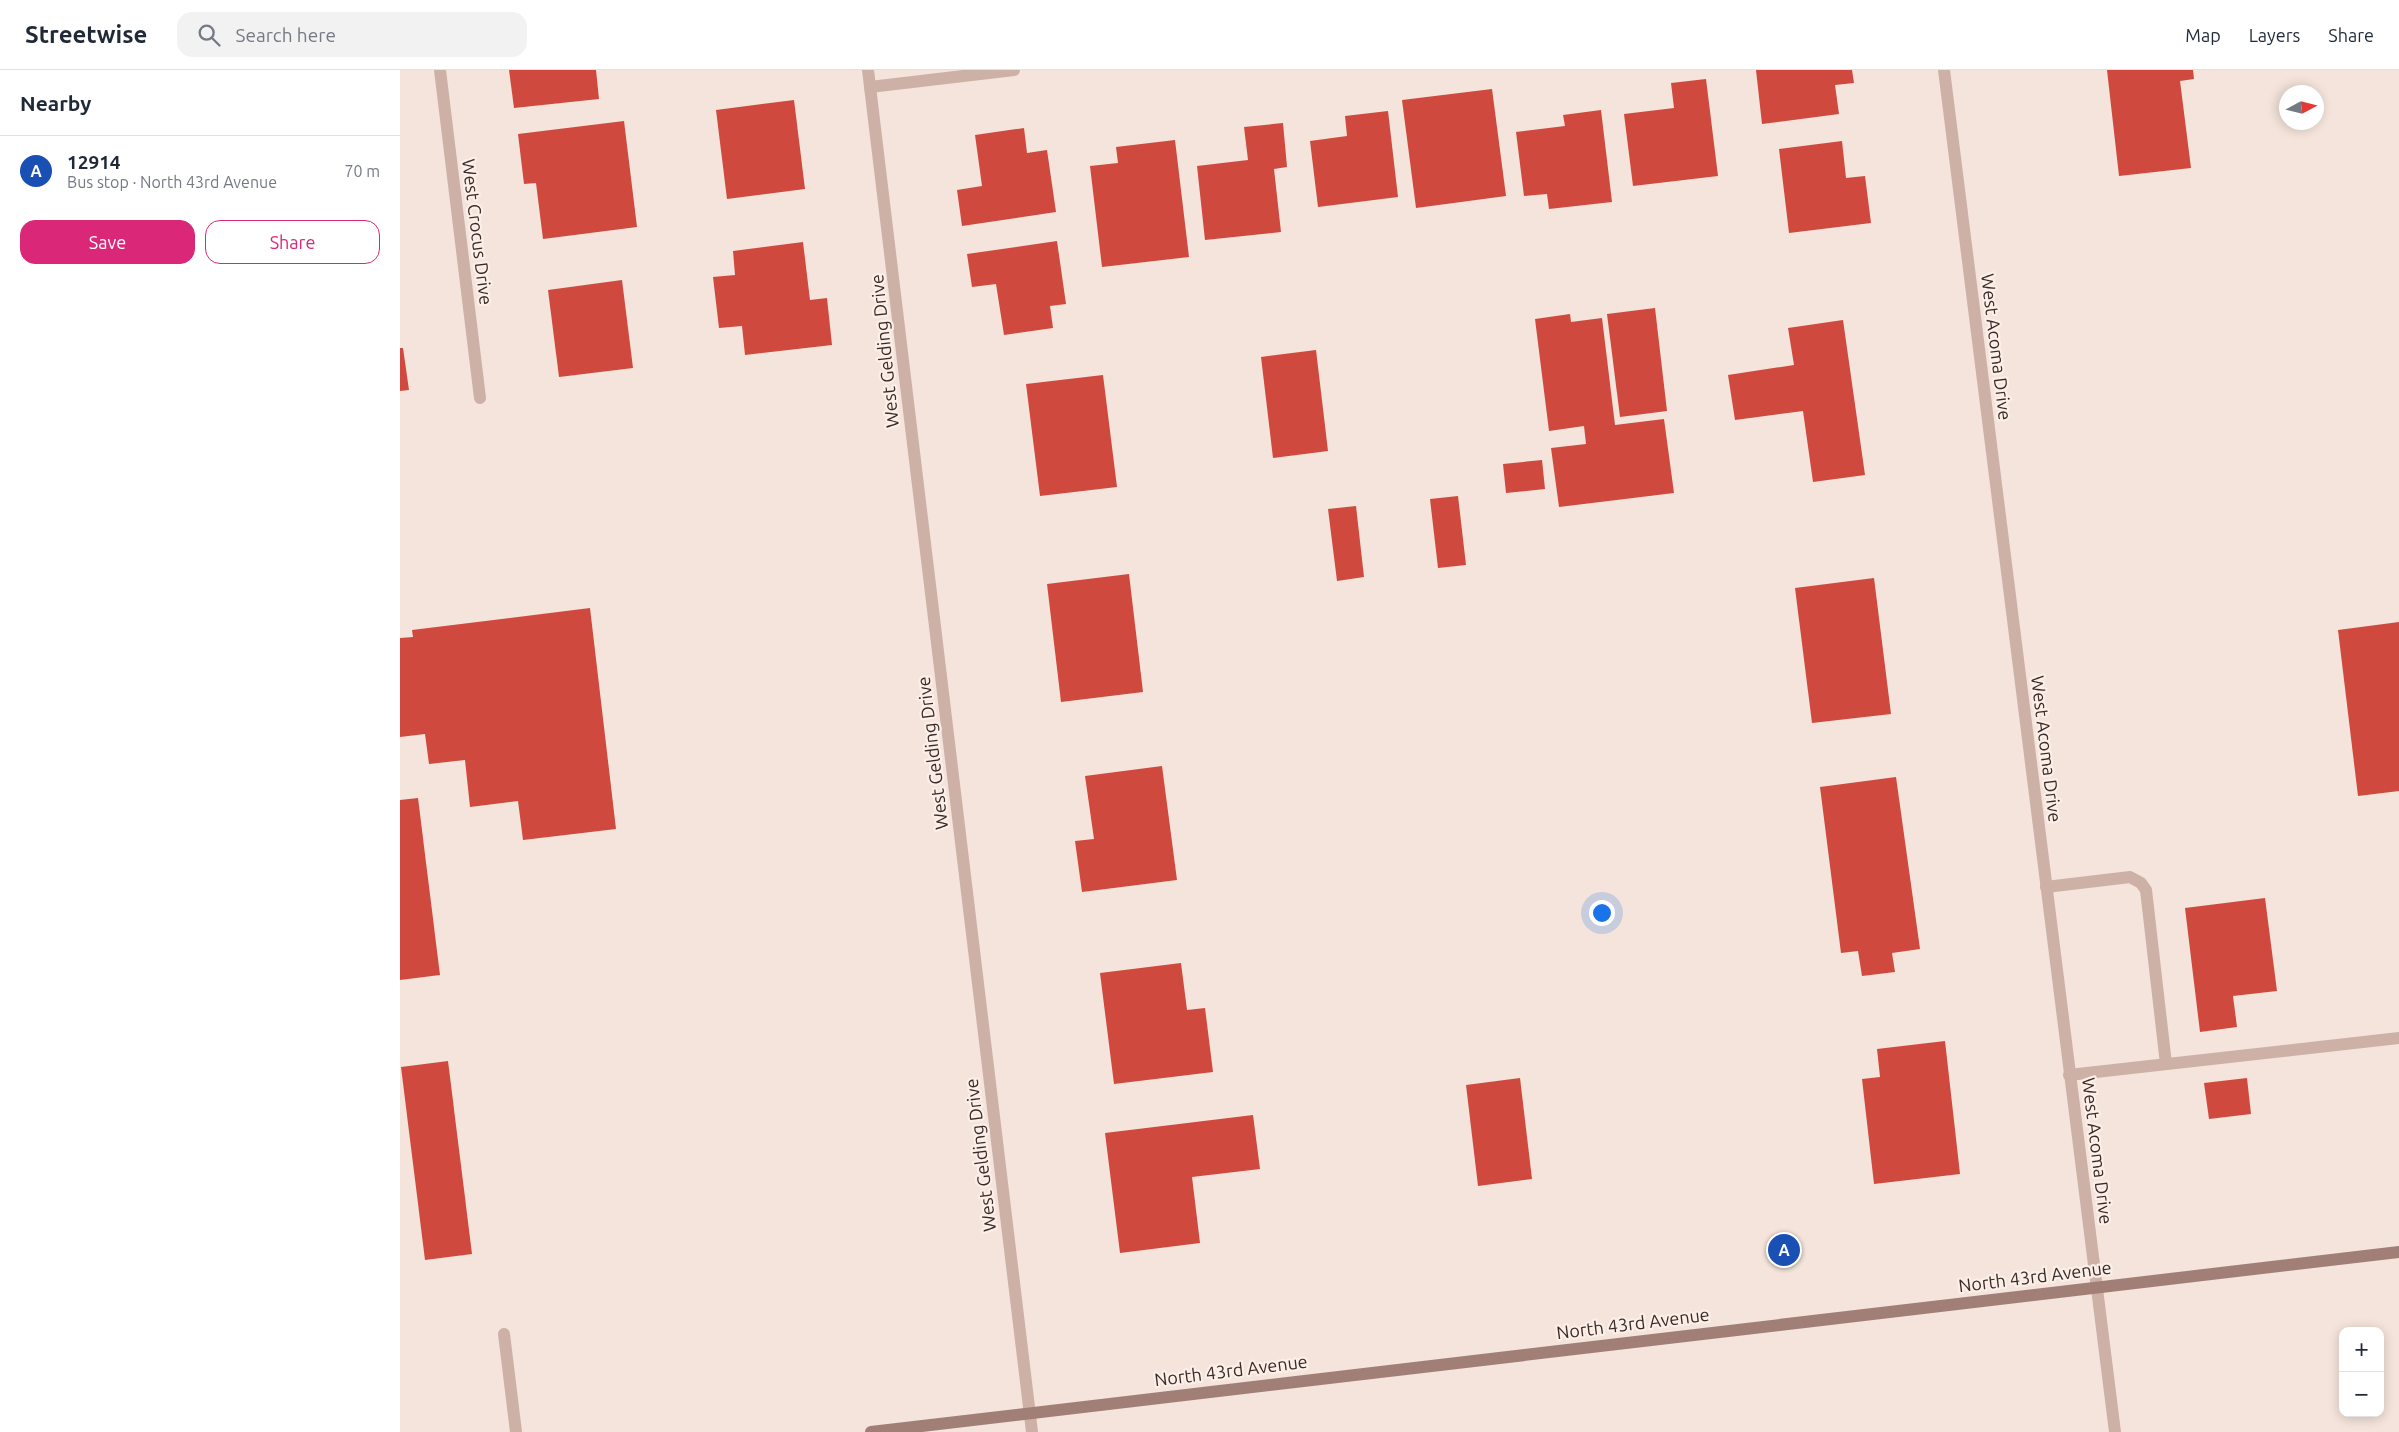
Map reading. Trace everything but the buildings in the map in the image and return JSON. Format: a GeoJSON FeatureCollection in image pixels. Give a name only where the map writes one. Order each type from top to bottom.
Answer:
{"type":"FeatureCollection","features":[{"type":"Feature","properties":{"kind":"main road","name":"North 43rd Avenue"},"geometry":{"type":"LineString","coordinates":[[871,1432],[2399,1252]]}},
{"type":"Feature","properties":{"kind":"street","name":"West Crocus Drive"},"geometry":{"type":"LineString","coordinates":[[440,70],[480,398]]}},
{"type":"Feature","properties":{"kind":"street","name":"West Gelding Drive"},"geometry":{"type":"LineString","coordinates":[[868,70],[1032,1432]]}},
{"type":"Feature","properties":{"kind":"street"},"geometry":{"type":"LineString","coordinates":[[870,87],[1014,70]]}},
{"type":"Feature","properties":{"kind":"street","name":"West Acoma Drive"},"geometry":{"type":"LineString","coordinates":[[1944,70],[2115,1432]]}},
{"type":"Feature","properties":{"kind":"street"},"geometry":{"type":"LineString","coordinates":[[2046,887],[2130,877],[2141,883],[2146,890],[2166,1064]]}},
{"type":"Feature","properties":{"kind":"street"},"geometry":{"type":"LineString","coordinates":[[2069,1075],[2399,1038]]}},
{"type":"Feature","properties":{"kind":"street"},"geometry":{"type":"LineString","coordinates":[[504,1334],[516,1432]]}},
{"type":"Feature","properties":{"kind":"place","name":"12914"},"geometry":{"type":"Point","coordinates":[1784,1250]}}]}
